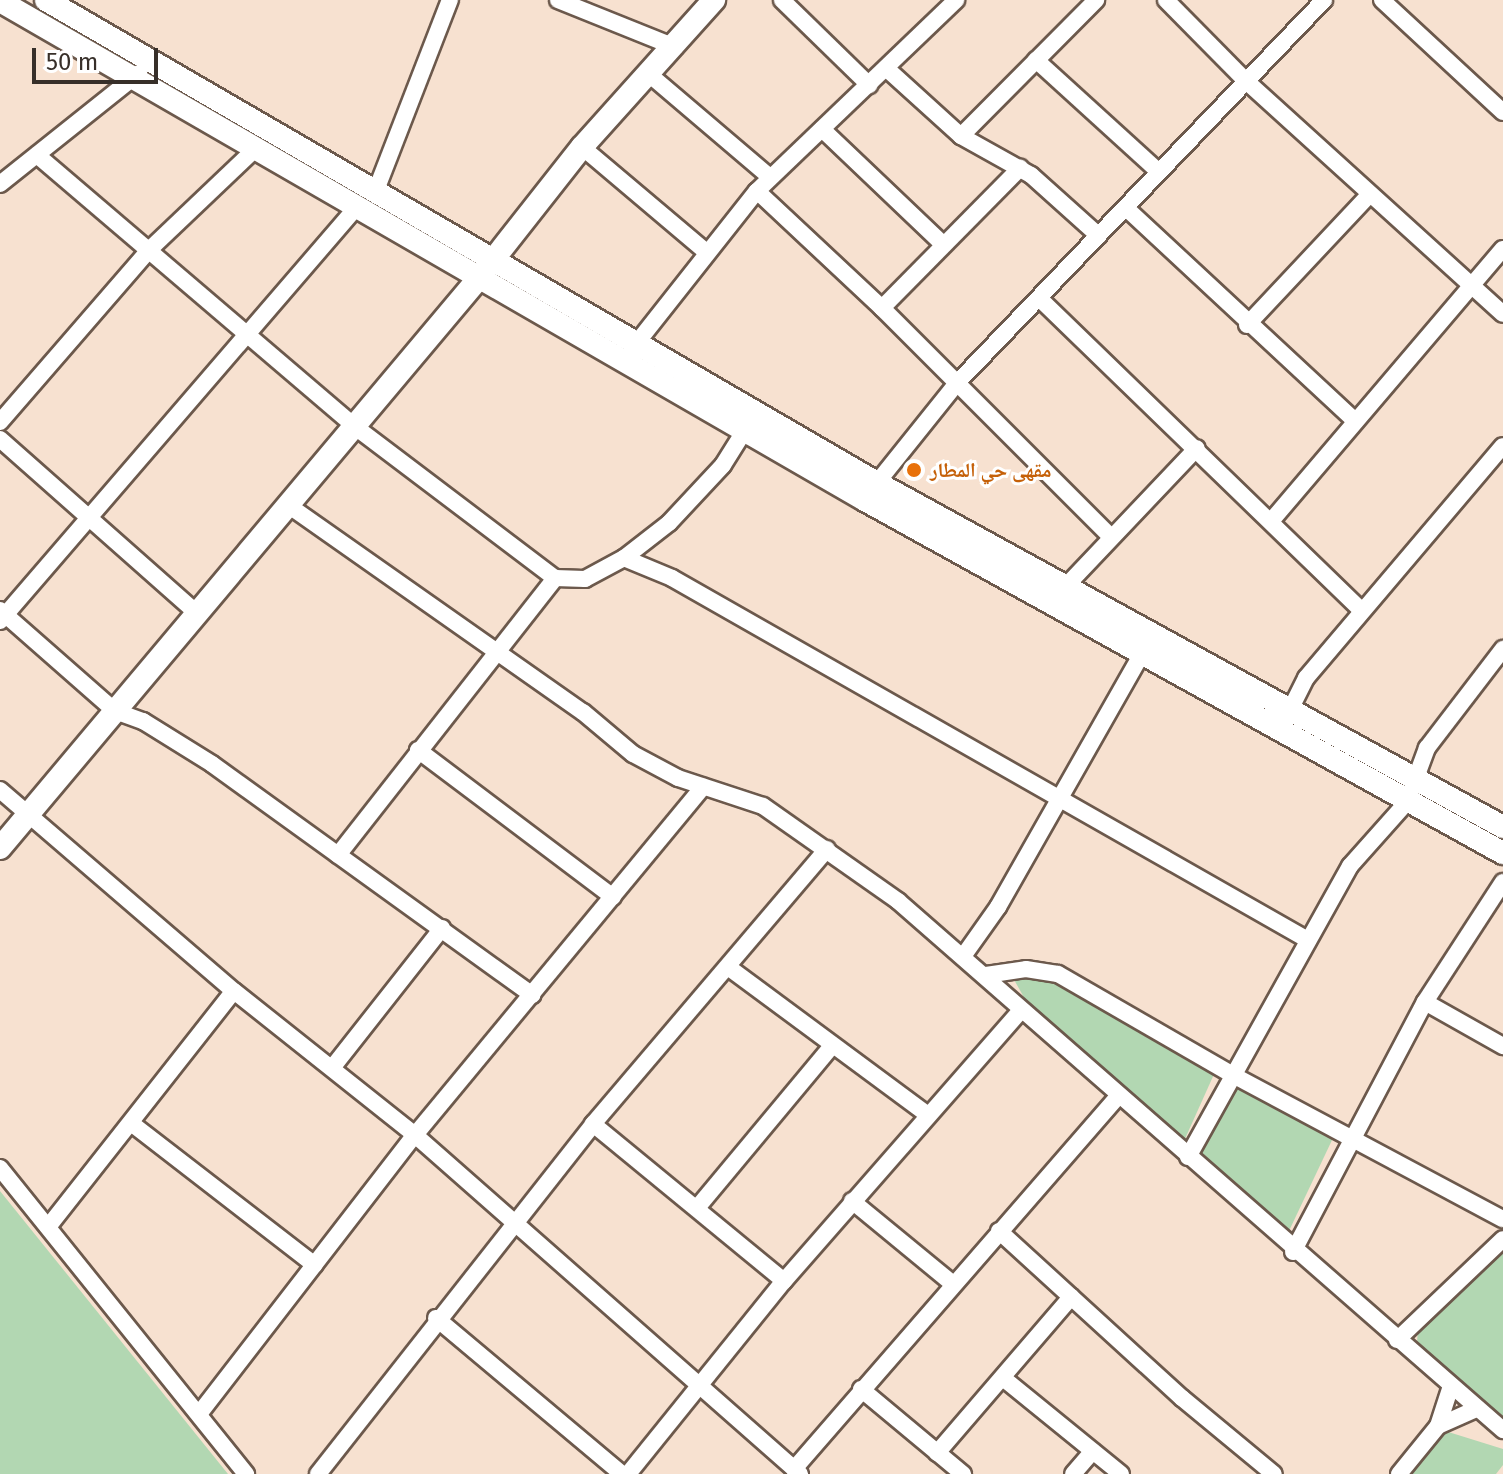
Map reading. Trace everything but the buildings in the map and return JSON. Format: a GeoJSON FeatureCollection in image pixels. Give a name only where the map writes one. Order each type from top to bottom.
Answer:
{"type":"FeatureCollection","features":[{"type":"Feature","properties":{"kind":"street"},"geometry":{"type":"LineString","coordinates":[[46,0],[256,148],[375,193],[491,259],[631,352],[1143,652],[1418,781],[1503,827]]}},
{"type":"Feature","properties":{"kind":"street"},"geometry":{"type":"LineString","coordinates":[[375,193],[450,0]]}},
{"type":"Feature","properties":{"kind":"street"},"geometry":{"type":"LineString","coordinates":[[558,0],[675,47]]}},
{"type":"Feature","properties":{"kind":"street"},"geometry":{"type":"LineString","coordinates":[[0,848],[478,279],[582,147],[650,75],[714,0]]}},
{"type":"Feature","properties":{"kind":"street"},"geometry":{"type":"LineString","coordinates":[[782,0],[869,85]]}},
{"type":"Feature","properties":{"kind":"street"},"geometry":{"type":"LineString","coordinates":[[631,352],[705,251],[757,191],[956,0]]}},
{"type":"Feature","properties":{"kind":"street"},"geometry":{"type":"LineString","coordinates":[[961,136],[1096,0]]}},
{"type":"Feature","properties":{"kind":"street"},"geometry":{"type":"LineString","coordinates":[[1166,0],[1245,80],[1503,314]]}},
{"type":"Feature","properties":{"kind":"street"},"geometry":{"type":"LineString","coordinates":[[871,492],[956,384],[1324,0]]}},
{"type":"Feature","properties":{"kind":"street"},"geometry":{"type":"LineString","coordinates":[[1382,0],[1503,112]]}},
{"type":"Feature","properties":{"kind":"street"},"geometry":{"type":"LineString","coordinates":[[0,1],[143,69],[308,166],[355,209],[478,279],[631,352]]}},
{"type":"Feature","properties":{"kind":"street"},"geometry":{"type":"LineString","coordinates":[[1036,60],[1159,172]]}},
{"type":"Feature","properties":{"kind":"street"},"geometry":{"type":"LineString","coordinates":[[0,184],[143,69]]}},
{"type":"Feature","properties":{"kind":"street"},"geometry":{"type":"LineString","coordinates":[[887,69],[961,136],[1020,168],[1099,236]]}},
{"type":"Feature","properties":{"kind":"street"},"geometry":{"type":"LineString","coordinates":[[650,75],[770,177]]}},
{"type":"Feature","properties":{"kind":"street"},"geometry":{"type":"LineString","coordinates":[[822,129],[944,245]]}},
{"type":"Feature","properties":{"kind":"street"},"geometry":{"type":"LineString","coordinates":[[582,147],[705,251]]}},
{"type":"Feature","properties":{"kind":"street"},"geometry":{"type":"LineString","coordinates":[[0,422],[149,250],[256,148]]}},
{"type":"Feature","properties":{"kind":"street"},"geometry":{"type":"LineString","coordinates":[[37,155],[354,426],[555,578],[585,579],[624,558],[669,523],[723,465],[750,421]]}},
{"type":"Feature","properties":{"kind":"street"},"geometry":{"type":"LineString","coordinates":[[882,308],[1020,168]]}},
{"type":"Feature","properties":{"kind":"street"},"geometry":{"type":"LineString","coordinates":[[757,191],[882,308],[1110,536]]}},
{"type":"Feature","properties":{"kind":"street"},"geometry":{"type":"LineString","coordinates":[[1247,325],[1369,195]]}},
{"type":"Feature","properties":{"kind":"street"},"geometry":{"type":"LineString","coordinates":[[1126,208],[1247,325],[1355,421]]}},
{"type":"Feature","properties":{"kind":"street"},"geometry":{"type":"LineString","coordinates":[[355,209],[249,335],[86,515],[2,616],[115,711],[143,721],[212,764],[532,995]]}},
{"type":"Feature","properties":{"kind":"street"},"geometry":{"type":"LineString","coordinates":[[1272,520],[1503,249]]}},
{"type":"Feature","properties":{"kind":"street"},"geometry":{"type":"LineString","coordinates":[[1039,298],[1272,520],[1361,610]]}},
{"type":"Feature","properties":{"kind":"street"},"geometry":{"type":"LineString","coordinates":[[0,439],[197,613]]}},
{"type":"Feature","properties":{"kind":"street"},"geometry":{"type":"LineString","coordinates":[[1285,720],[1306,678],[1503,446]]}},
{"type":"Feature","properties":{"kind":"street"},"geometry":{"type":"LineString","coordinates":[[1068,584],[1110,536],[1197,448]]}},
{"type":"Feature","properties":{"kind":"street"},"geometry":{"type":"LineString","coordinates":[[871,492],[1068,584],[1154,632],[1407,802],[1503,853]]}},
{"type":"Feature","properties":{"kind":"street"},"geometry":{"type":"LineString","coordinates":[[288,505],[493,653],[583,712],[633,754],[703,787],[763,806],[827,849],[964,955],[1021,1010],[1293,1252],[1503,1430]]}},
{"type":"Feature","properties":{"kind":"street"},"geometry":{"type":"LineString","coordinates":[[624,558],[672,578],[1060,796],[1308,940]]}},
{"type":"Feature","properties":{"kind":"street"},"geometry":{"type":"LineString","coordinates":[[338,855],[493,653],[555,578]]}},
{"type":"Feature","properties":{"kind":"street"},"geometry":{"type":"LineString","coordinates":[[964,955],[998,907],[1154,632]]}},
{"type":"Feature","properties":{"kind":"street"},"geometry":{"type":"LineString","coordinates":[[1188,1157],[1231,1074],[1350,866],[1407,802],[1418,781],[1427,748],[1503,649]]}},
{"type":"Feature","properties":{"kind":"street"},"geometry":{"type":"LineString","coordinates":[[418,750],[613,897]]}},
{"type":"Feature","properties":{"kind":"street"},"geometry":{"type":"LineString","coordinates":[[199,1414],[415,1135],[703,787]]}},
{"type":"Feature","properties":{"kind":"street"},"geometry":{"type":"LineString","coordinates":[[0,790],[234,991],[415,1135],[699,1382],[797,1472],[861,1389],[1118,1096]]}},
{"type":"Feature","properties":{"kind":"street"},"geometry":{"type":"LineString","coordinates":[[318,1474],[436,1318],[593,1124],[827,849]]}},
{"type":"Feature","properties":{"kind":"street"},"geometry":{"type":"LineString","coordinates":[[1293,1252],[1350,1138],[1425,1002],[1503,882]]}},
{"type":"Feature","properties":{"kind":"street"},"geometry":{"type":"LineString","coordinates":[[332,1068],[442,928]]}},
{"type":"Feature","properties":{"kind":"street"},"geometry":{"type":"LineString","coordinates":[[728,967],[928,1115]]}},
{"type":"Feature","properties":{"kind":"street"},"geometry":{"type":"LineString","coordinates":[[986,975],[1026,969],[1058,974],[1231,1074],[1503,1219]]}},
{"type":"Feature","properties":{"kind":"street"},"geometry":{"type":"LineString","coordinates":[[48,1227],[234,991]]}},
{"type":"Feature","properties":{"kind":"street"},"geometry":{"type":"LineString","coordinates":[[1425,1002],[1503,1046]]}},
{"type":"Feature","properties":{"kind":"street"},"geometry":{"type":"LineString","coordinates":[[436,1318],[625,1474],[852,1201],[1021,1010]]}},
{"type":"Feature","properties":{"kind":"street"},"geometry":{"type":"LineString","coordinates":[[697,1208],[832,1046]]}},
{"type":"Feature","properties":{"kind":"street"},"geometry":{"type":"LineString","coordinates":[[131,1123],[315,1265]]}},
{"type":"Feature","properties":{"kind":"street"},"geometry":{"type":"LineString","coordinates":[[593,1124],[784,1281]]}},
{"type":"Feature","properties":{"kind":"street"},"geometry":{"type":"LineString","coordinates":[[0,1168],[246,1474]]}},
{"type":"Feature","properties":{"kind":"street"},"geometry":{"type":"LineString","coordinates":[[852,1201],[952,1283]]}},
{"type":"Feature","properties":{"kind":"street"},"geometry":{"type":"LineString","coordinates":[[999,1231],[1274,1474]]}},
{"type":"Feature","properties":{"kind":"street"},"geometry":{"type":"LineString","coordinates":[[1397,1340],[1503,1239]]}},
{"type":"Feature","properties":{"kind":"street"},"geometry":{"type":"LineString","coordinates":[[937,1453],[1071,1297]]}},
{"type":"Feature","properties":{"kind":"street"},"geometry":{"type":"LineString","coordinates":[[1003,1378],[1121,1474]]}},
{"type":"Feature","properties":{"kind":"street"},"geometry":{"type":"LineString","coordinates":[[1399,1474],[1438,1426],[1451,1386]]}},
{"type":"Feature","properties":{"kind":"street"},"geometry":{"type":"LineString","coordinates":[[861,1389],[957,1472]]}},
{"type":"Feature","properties":{"kind":"street"},"geometry":{"type":"LineString","coordinates":[[1438,1426],[1476,1409]]}},
{"type":"Feature","properties":{"kind":"street"},"geometry":{"type":"LineString","coordinates":[[1073,1474],[1093,1451]]}},
{"type":"Feature","properties":{"kind":"green space"},"geometry":{"type":"Polygon","coordinates":[[[1034,974],[1063,985],[1215,1072],[1184,1141],[1030,1008],[1013,978],[1034,974]]]}},
{"type":"Feature","properties":{"kind":"green space"},"geometry":{"type":"Polygon","coordinates":[[[1233,1080],[1333,1138],[1288,1233],[1196,1151],[1233,1080]]]}},
{"type":"Feature","properties":{"kind":"green space"},"geometry":{"type":"Polygon","coordinates":[[[0,1191],[228,1474],[0,1474],[0,1191]]]}},
{"type":"Feature","properties":{"kind":"green space"},"geometry":{"type":"Polygon","coordinates":[[[1503,1244],[1503,1417],[1417,1343],[1418,1326],[1503,1244]]]}},
{"type":"Feature","properties":{"kind":"green space"},"geometry":{"type":"Polygon","coordinates":[[[1442,1430],[1503,1449],[1503,1465],[1496,1474],[1406,1474],[1442,1430]]]}},
{"type":"Feature","properties":{"kind":"place","name":"مقهى حي المطار"},"geometry":{"type":"Point","coordinates":[914,470]}}]}
